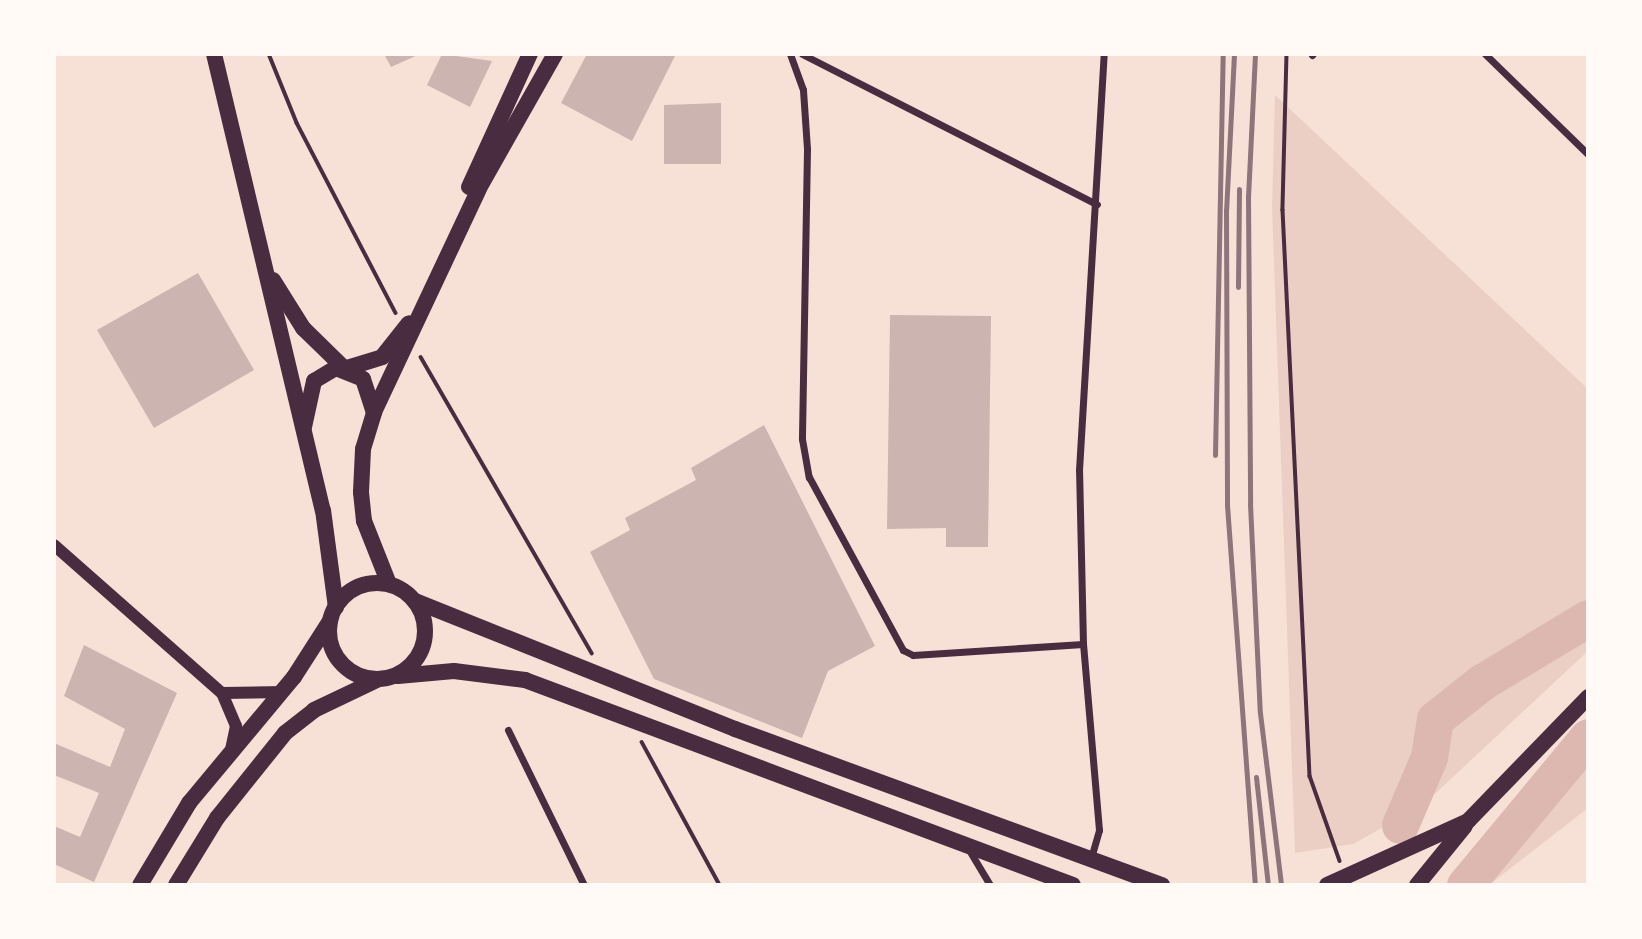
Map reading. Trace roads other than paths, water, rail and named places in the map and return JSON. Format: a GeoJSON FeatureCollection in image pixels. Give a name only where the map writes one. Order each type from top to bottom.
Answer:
{"type":"FeatureCollection","features":[{"type":"Feature","properties":{"kind":"main road"},"geometry":{"type":"LineString","coordinates":[[214,54],[323,510],[340,662],[377,680]]}},
{"type":"Feature","properties":{"kind":"main road"},"geometry":{"type":"LineString","coordinates":[[304,433],[314,380],[345,368],[373,362],[401,340],[530,54]]}},
{"type":"Feature","properties":{"kind":"main road"},"geometry":{"type":"LineString","coordinates":[[555,54],[482,183],[374,412],[363,449],[361,492],[364,521],[390,584],[415,601],[928,803],[1091,858],[1161,885]]}},
{"type":"Feature","properties":{"kind":"main road"},"geometry":{"type":"LineString","coordinates":[[264,262],[303,328],[368,386],[374,412]]}},
{"type":"Feature","properties":{"kind":"main road"},"geometry":{"type":"LineString","coordinates":[[140,885],[189,803],[231,750],[283,692],[333,614],[353,589],[390,584]]}},
{"type":"Feature","properties":{"kind":"main road"},"geometry":{"type":"LineString","coordinates":[[398,676],[425,643],[415,601]]}},
{"type":"Feature","properties":{"kind":"main road"},"geometry":{"type":"LineString","coordinates":[[176,885],[217,818],[285,733],[314,710],[377,680],[454,671],[525,680],[968,848],[1048,881],[1073,885]]}},
{"type":"Feature","properties":{"kind":"main road"},"geometry":{"type":"LineString","coordinates":[[1417,885],[1468,821],[1588,697]]}},
{"type":"Feature","properties":{"kind":"main road"},"geometry":{"type":"LineString","coordinates":[[1327,885],[1468,821]]}},
{"type":"Feature","properties":{"kind":"street"},"geometry":{"type":"LineString","coordinates":[[790,54],[803,90],[807,149],[802,439],[809,477],[903,650],[913,655],[1083,644]]}},
{"type":"Feature","properties":{"kind":"street"},"geometry":{"type":"LineString","coordinates":[[802,54],[1097,204]]}},
{"type":"Feature","properties":{"kind":"street"},"geometry":{"type":"LineString","coordinates":[[1091,858],[1099,830],[1083,644],[1079,470],[1104,54]]}},
{"type":"Feature","properties":{"kind":"street"},"geometry":{"type":"LineString","coordinates":[[1485,54],[1588,154]]}},
{"type":"Feature","properties":{"kind":"street"},"geometry":{"type":"LineString","coordinates":[[54,545],[222,693],[236,726],[231,750]]}},
{"type":"Feature","properties":{"kind":"street"},"geometry":{"type":"LineString","coordinates":[[222,693],[283,692]]}},
{"type":"Feature","properties":{"kind":"street"},"geometry":{"type":"LineString","coordinates":[[508,730],[584,885]]}},
{"type":"Feature","properties":{"kind":"street"},"geometry":{"type":"LineString","coordinates":[[968,848],[990,885]]}},
{"type":"Feature","properties":{"kind":"waterway"},"geometry":{"type":"LineString","coordinates":[[1400,825],[1429,757],[1435,719],[1482,682],[1588,618]]}},
{"type":"Feature","properties":{"kind":"waterway"},"geometry":{"type":"LineString","coordinates":[[1465,885],[1588,737]]}},
{"type":"Feature","properties":{"kind":"railway"},"geometry":{"type":"LineString","coordinates":[[1215,455],[1223,54]]}},
{"type":"Feature","properties":{"kind":"railway"},"geometry":{"type":"LineString","coordinates":[[1234,54],[1226,210],[1227,505],[1255,885]]}},
{"type":"Feature","properties":{"kind":"railway"},"geometry":{"type":"LineString","coordinates":[[1255,54],[1248,196],[1250,504],[1260,713],[1281,885]]}},
{"type":"Feature","properties":{"kind":"railway"},"geometry":{"type":"LineString","coordinates":[[1238,287],[1239,189]]}},
{"type":"Feature","properties":{"kind":"railway"},"geometry":{"type":"LineString","coordinates":[[1256,777],[1268,885]]}}]}
